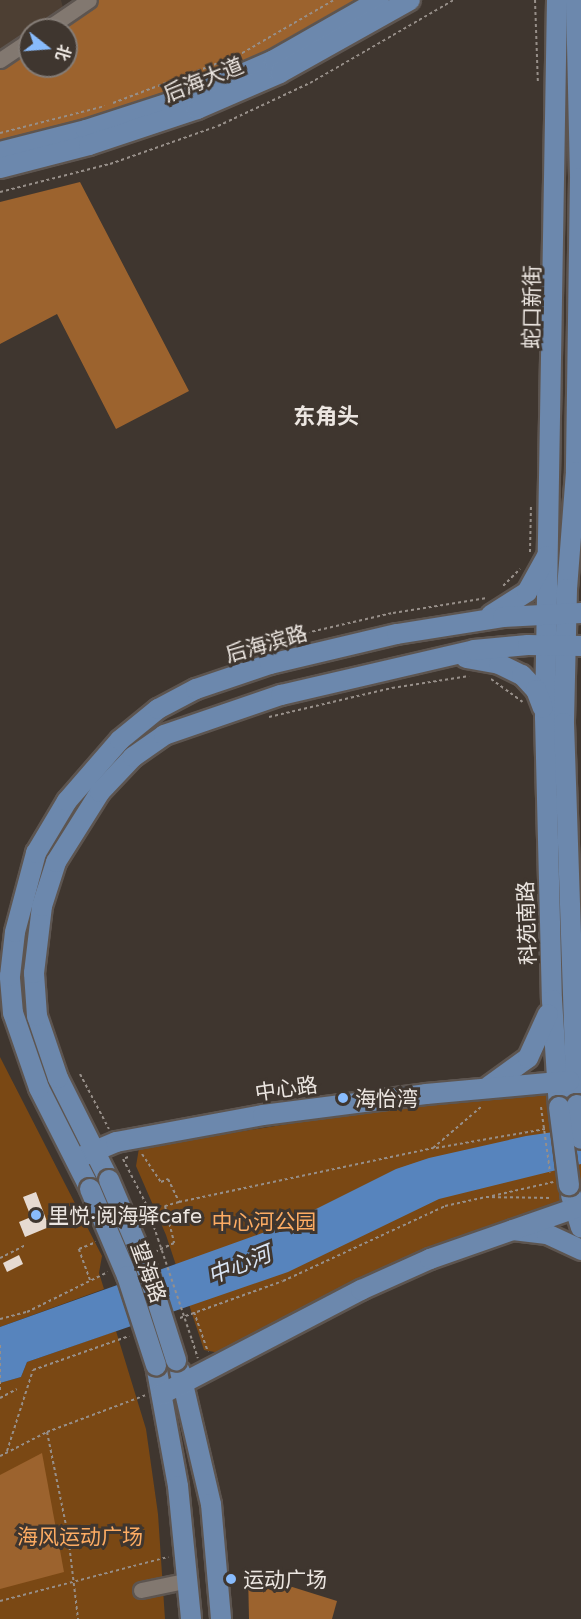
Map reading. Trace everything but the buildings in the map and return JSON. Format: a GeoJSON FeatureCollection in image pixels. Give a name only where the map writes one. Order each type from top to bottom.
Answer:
{"type":"FeatureCollection","features":[{"type":"Feature","properties":{"kind":"main road","name":"后海大道"},"geometry":{"type":"LineString","coordinates":[[0,152],[86,130],[194,95],[274,60],[379,0]]}},
{"type":"Feature","properties":{"kind":"main road","name":"后海大道"},"geometry":{"type":"LineString","coordinates":[[0,168],[99,142],[197,109],[280,73],[410,0]]}},
{"type":"Feature","properties":{"kind":"main road","name":"蛇口新街"},"geometry":{"type":"LineString","coordinates":[[557,0],[551,545],[565,614]]}},
{"type":"Feature","properties":{"kind":"main road"},"geometry":{"type":"LineString","coordinates":[[565,614],[578,472],[580,97],[577,4]]}},
{"type":"Feature","properties":{"kind":"main road"},"geometry":{"type":"LineString","coordinates":[[574,531],[581,561]]}},
{"type":"Feature","properties":{"kind":"main road"},"geometry":{"type":"LineString","coordinates":[[480,620],[527,592],[551,545]]}},
{"type":"Feature","properties":{"kind":"main road","name":"后海滨路"},"geometry":{"type":"LineString","coordinates":[[36,853],[67,801],[120,740],[158,709],[196,689],[270,664],[398,634],[480,620],[565,614]]}},
{"type":"Feature","properties":{"kind":"main road","name":"科苑南路"},"geometry":{"type":"LineString","coordinates":[[565,614],[564,646],[555,720],[552,1000],[571,1081]]}},
{"type":"Feature","properties":{"kind":"main road"},"geometry":{"type":"LineString","coordinates":[[448,655],[564,646]]}},
{"type":"Feature","properties":{"kind":"main road"},"geometry":{"type":"LineString","coordinates":[[448,655],[499,664],[522,675],[536,690],[555,720],[581,685]]}},
{"type":"Feature","properties":{"kind":"main road","name":"望海路"},"geometry":{"type":"LineString","coordinates":[[221,1619],[211,1504],[184,1383],[147,1269],[110,1180],[58,1078],[38,1017],[35,942],[56,862],[100,792],[133,757],[164,735],[281,695],[448,655]]}},
{"type":"Feature","properties":{"kind":"main road","name":"科苑南路"},"geometry":{"type":"LineString","coordinates":[[555,720],[572,1005],[571,1081],[559,1106],[559,1189],[578,1207],[581,1227]]}},
{"type":"Feature","properties":{"kind":"main road","name":"望海路"},"geometry":{"type":"LineString","coordinates":[[36,853],[15,932],[10,976],[13,1013],[39,1088],[90,1190],[127,1276],[156,1365],[154,1395],[189,1580],[191,1619]]}},
{"type":"Feature","properties":{"kind":"main road"},"geometry":{"type":"LineString","coordinates":[[485,1095],[528,1058],[552,1000]]}},
{"type":"Feature","properties":{"kind":"main road"},"geometry":{"type":"LineString","coordinates":[[572,1005],[581,1029]]}},
{"type":"Feature","properties":{"kind":"main road","name":"中心路"},"geometry":{"type":"LineString","coordinates":[[75,1160],[95,1150],[119,1150],[263,1115],[485,1095],[571,1081]]}},
{"type":"Feature","properties":{"kind":"main road","name":"科苑南路"},"geometry":{"type":"LineString","coordinates":[[559,1106],[581,1139]]}},
{"type":"Feature","properties":{"kind":"main road"},"geometry":{"type":"LineString","coordinates":[[154,1395],[184,1383],[361,1290],[508,1230],[578,1207]]}},
{"type":"Feature","properties":{"kind":"main road"},"geometry":{"type":"LineString","coordinates":[[508,1230],[547,1234],[581,1250]]}},
{"type":"Feature","properties":{"kind":"lane"},"geometry":{"type":"LineString","coordinates":[[63,18],[89,0]]}},
{"type":"Feature","properties":{"kind":"lane"},"geometry":{"type":"LineString","coordinates":[[0,60],[18,48]]}},
{"type":"Feature","properties":{"kind":"lane"},"geometry":{"type":"LineString","coordinates":[[141,1590],[189,1580]]}},
{"type":"Feature","properties":{"kind":"path"},"geometry":{"type":"LineString","coordinates":[[0,133],[107,105],[187,77],[237,56],[334,0]]}},
{"type":"Feature","properties":{"kind":"path"},"geometry":{"type":"LineString","coordinates":[[535,0],[538,87]]}},
{"type":"Feature","properties":{"kind":"path"},"geometry":{"type":"LineString","coordinates":[[0,192],[110,164]]}},
{"type":"Feature","properties":{"kind":"path"},"geometry":{"type":"LineString","coordinates":[[530,559],[531,500]]}},
{"type":"Feature","properties":{"kind":"path"},"geometry":{"type":"LineString","coordinates":[[499,590],[524,565]]}},
{"type":"Feature","properties":{"kind":"path"},"geometry":{"type":"LineString","coordinates":[[254,645],[393,613],[492,597]]}},
{"type":"Feature","properties":{"kind":"path"},"geometry":{"type":"LineString","coordinates":[[483,674],[525,703]]}},
{"type":"Feature","properties":{"kind":"path"},"geometry":{"type":"LineString","coordinates":[[266,718],[392,688],[471,675]]}},
{"type":"Feature","properties":{"kind":"path"},"geometry":{"type":"LineString","coordinates":[[80,1074],[146,1204],[199,1360]]}},
{"type":"Feature","properties":{"kind":"path"},"geometry":{"type":"LineString","coordinates":[[433,1148],[485,1095]]}},
{"type":"Feature","properties":{"kind":"path"},"geometry":{"type":"LineString","coordinates":[[559,1106],[559,1189]]}},
{"type":"Feature","properties":{"kind":"path"},"geometry":{"type":"LineString","coordinates":[[153,1253],[174,1243],[165,1206],[433,1148],[547,1128]]}},
{"type":"Feature","properties":{"kind":"path"},"geometry":{"type":"LineString","coordinates":[[119,1150],[142,1154],[161,1182],[168,1179],[179,1202]]}},
{"type":"Feature","properties":{"kind":"path"},"geometry":{"type":"LineString","coordinates":[[173,1320],[283,1281],[444,1206],[486,1197],[559,1189]]}},
{"type":"Feature","properties":{"kind":"path"},"geometry":{"type":"LineString","coordinates":[[486,1197],[559,1189]]}},
{"type":"Feature","properties":{"kind":"path"},"geometry":{"type":"LineString","coordinates":[[90,1280],[79,1249],[101,1240]]}},
{"type":"Feature","properties":{"kind":"path"},"geometry":{"type":"LineString","coordinates":[[0,1258],[25,1245]]}},
{"type":"Feature","properties":{"kind":"path"},"geometry":{"type":"LineString","coordinates":[[0,1319],[27,1312],[111,1271]]}},
{"type":"Feature","properties":{"kind":"path"},"geometry":{"type":"LineString","coordinates":[[194,1312],[208,1355]]}},
{"type":"Feature","properties":{"kind":"path"},"geometry":{"type":"LineString","coordinates":[[7,1451],[33,1370],[131,1335]]}},
{"type":"Feature","properties":{"kind":"path"},"geometry":{"type":"LineString","coordinates":[[0,1345],[0,1393]]}},
{"type":"Feature","properties":{"kind":"path"},"geometry":{"type":"LineString","coordinates":[[0,1398],[17,1389]]}},
{"type":"Feature","properties":{"kind":"path"},"geometry":{"type":"LineString","coordinates":[[0,1456],[47,1432],[154,1395]]}},
{"type":"Feature","properties":{"kind":"path"},"geometry":{"type":"LineString","coordinates":[[47,1432],[75,1582],[78,1619]]}},
{"type":"Feature","properties":{"kind":"path"},"geometry":{"type":"LineString","coordinates":[[0,1601],[170,1557]]}},
{"type":"Feature","properties":{"kind":"shaded area"},"geometry":{"type":"Polygon","coordinates":[[[0,0],[61,0],[66,18],[18,18],[18,72],[0,82],[0,0]]]}},
{"type":"Feature","properties":{"kind":"shaded area"},"geometry":{"type":"Polygon","coordinates":[[[82,0],[359,0],[229,72],[83,123],[0,140],[0,56],[18,43],[18,78],[78,78],[78,18],[56,18],[82,0]]]}},
{"type":"Feature","properties":{"kind":"shaded area"},"geometry":{"type":"Polygon","coordinates":[[[80,182],[189,391],[116,429],[57,314],[0,344],[0,202],[80,182]]]}},
{"type":"Feature","properties":{"kind":"shaded area"},"geometry":{"type":"Polygon","coordinates":[[[42,1453],[64,1572],[0,1589],[0,1475],[42,1453]]]}},
{"type":"Feature","properties":{"kind":"shaded area"},"geometry":{"type":"Polygon","coordinates":[[[248,1573],[337,1601],[332,1619],[249,1619],[248,1573]]]}},
{"type":"Feature","properties":{"kind":"green space"},"geometry":{"type":"Polygon","coordinates":[[[0,1057],[102,1256],[99,1273],[104,1289],[0,1327],[0,1057]]]}},
{"type":"Feature","properties":{"kind":"green space","name":"中心河公园"},"geometry":{"type":"Polygon","coordinates":[[[581,1088],[581,1194],[427,1248],[337,1289],[220,1353],[204,1350],[166,1235],[136,1166],[139,1148],[411,1104],[581,1088]]]}},
{"type":"Feature","properties":{"kind":"green space","name":"海风运动广场"},"geometry":{"type":"Polygon","coordinates":[[[116,1331],[146,1429],[158,1514],[165,1619],[0,1619],[0,1383],[21,1377],[27,1362],[116,1331]]]}},
{"type":"Feature","properties":{"kind":"water","name":"中心河"},"geometry":{"type":"Polygon","coordinates":[[[581,1128],[581,1164],[439,1199],[288,1272],[27,1362],[21,1377],[0,1383],[0,1327],[282,1226],[396,1169],[429,1158],[526,1136],[581,1128]]]}},
{"type":"Feature","properties":{"kind":"place","name":"海怡湾"},"geometry":{"type":"Point","coordinates":[343,1098]}},
{"type":"Feature","properties":{"kind":"place","name":"里悦·阅海驿cafe"},"geometry":{"type":"Point","coordinates":[36,1215]}},
{"type":"Feature","properties":{"kind":"place","name":"运动广场"},"geometry":{"type":"Point","coordinates":[231,1579]}},
{"type":"Feature","properties":{"kind":"district","name":"东角头"},"geometry":{"type":"Point","coordinates":[326,416]}}]}
